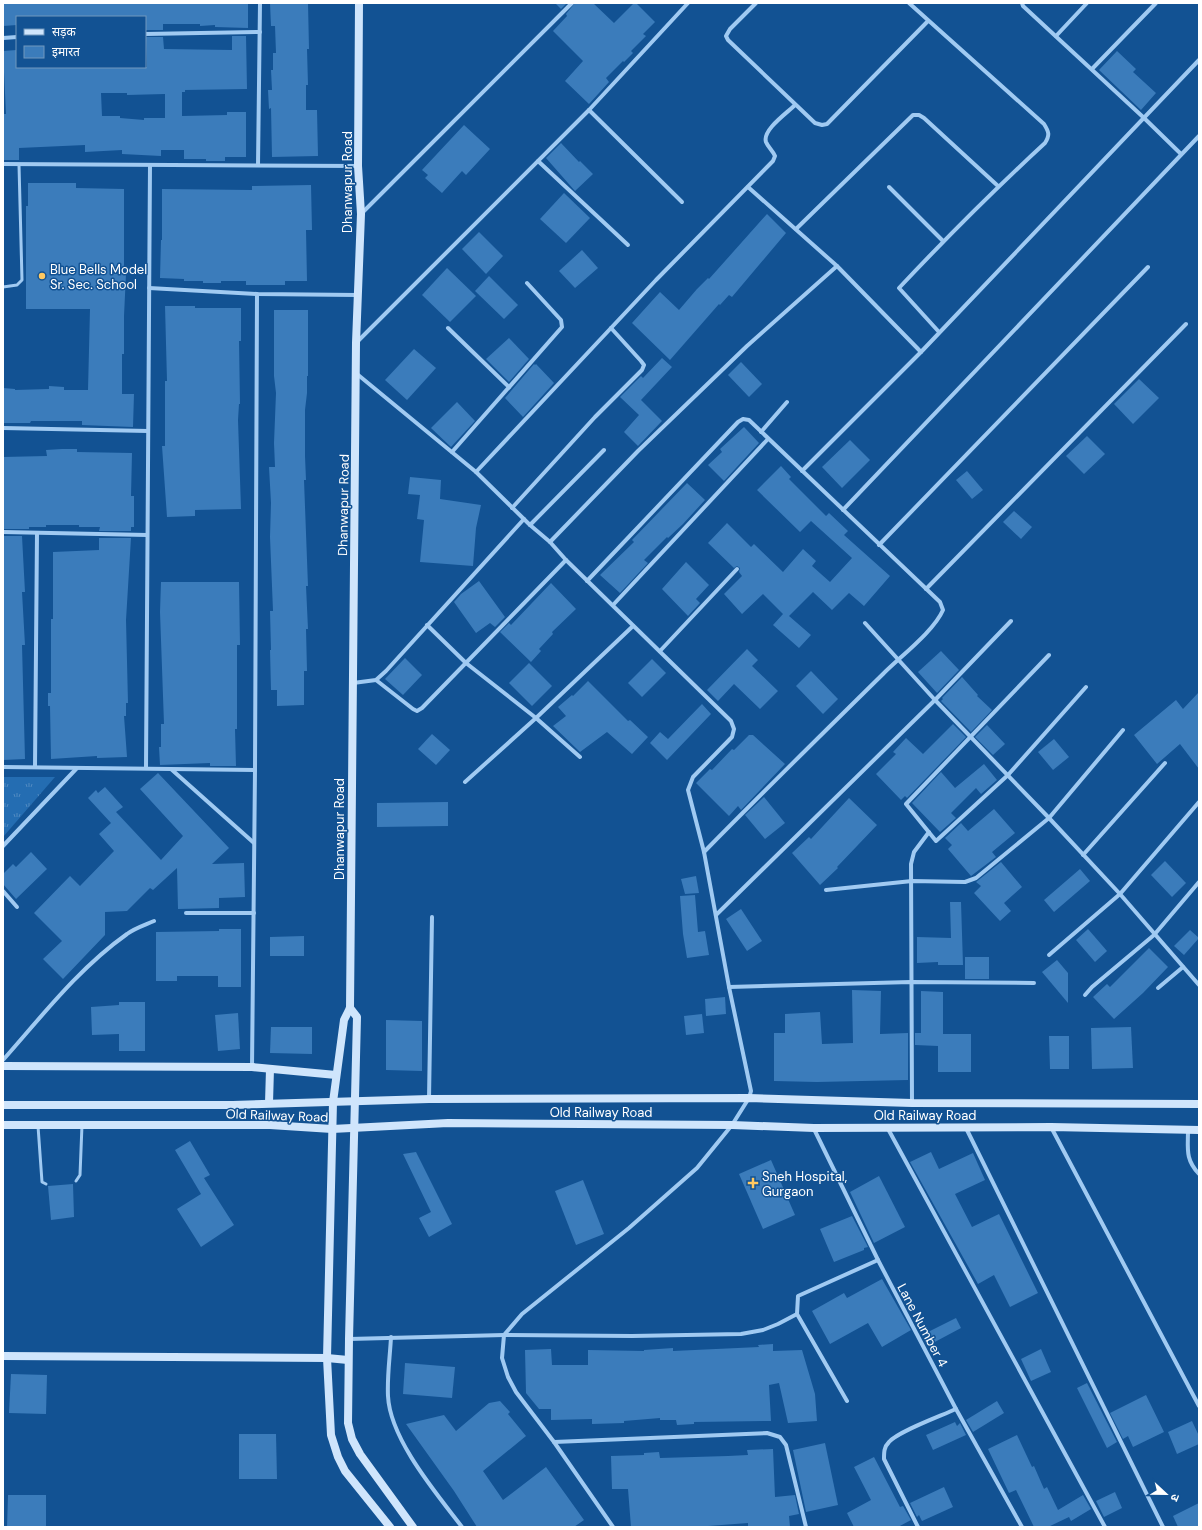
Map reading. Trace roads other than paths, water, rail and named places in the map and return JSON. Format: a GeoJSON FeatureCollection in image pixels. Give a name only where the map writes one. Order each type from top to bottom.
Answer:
{"type":"FeatureCollection","features":[{"type":"Feature","properties":{"kind":"street"},"geometry":{"type":"LineString","coordinates":[[258,165],[260,3]]}},
{"type":"Feature","properties":{"kind":"street","name":"Dhanwapur Road"},"geometry":{"type":"LineString","coordinates":[[359,3],[358,166],[361,214],[356,343],[357,374],[352,683],[350,1008],[344,1020],[333,1102],[327,1358],[331,1434],[338,1457],[345,1472],[390,1527]]}},
{"type":"Feature","properties":{"kind":"street"},"geometry":{"type":"LineString","coordinates":[[361,214],[572,3]]}},
{"type":"Feature","properties":{"kind":"street"},"geometry":{"type":"LineString","coordinates":[[356,343],[589,110],[688,3]]}},
{"type":"Feature","properties":{"kind":"street"},"geometry":{"type":"LineString","coordinates":[[756,3],[730,28],[726,36],[728,40],[795,105],[815,123],[822,125],[828,124],[928,21]]}},
{"type":"Feature","properties":{"kind":"street"},"geometry":{"type":"LineString","coordinates":[[909,3],[1044,124],[1049,131],[1049,136],[1045,143],[998,186],[899,288],[940,332]]}},
{"type":"Feature","properties":{"kind":"street"},"geometry":{"type":"LineString","coordinates":[[1022,3],[1023,6],[1181,154]]}},
{"type":"Feature","properties":{"kind":"street"},"geometry":{"type":"LineString","coordinates":[[1056,36],[1087,3]]}},
{"type":"Feature","properties":{"kind":"street"},"geometry":{"type":"LineString","coordinates":[[1092,69],[1156,3]]}},
{"type":"Feature","properties":{"kind":"street"},"geometry":{"type":"LineString","coordinates":[[146,34],[260,32]]}},
{"type":"Feature","properties":{"kind":"street"},"geometry":{"type":"LineString","coordinates":[[3,38],[16,37]]}},
{"type":"Feature","properties":{"kind":"street"},"geometry":{"type":"LineString","coordinates":[[802,471],[921,352],[1143,117],[1199,60]]}},
{"type":"Feature","properties":{"kind":"street"},"geometry":{"type":"LineString","coordinates":[[476,472],[656,280],[773,161],[775,156],[766,143],[768,130],[795,105]]}},
{"type":"Feature","properties":{"kind":"street"},"geometry":{"type":"LineString","coordinates":[[589,110],[682,202]]}},
{"type":"Feature","properties":{"kind":"street"},"geometry":{"type":"LineString","coordinates":[[796,229],[913,115],[919,115],[924,118],[998,186]]}},
{"type":"Feature","properties":{"kind":"street"},"geometry":{"type":"LineString","coordinates":[[843,510],[1199,136]]}},
{"type":"Feature","properties":{"kind":"street"},"geometry":{"type":"LineString","coordinates":[[538,161],[628,245]]}},
{"type":"Feature","properties":{"kind":"street"},"geometry":{"type":"LineString","coordinates":[[3,164],[358,166]]}},
{"type":"Feature","properties":{"kind":"street"},"geometry":{"type":"LineString","coordinates":[[146,768],[150,165]]}},
{"type":"Feature","properties":{"kind":"street"},"geometry":{"type":"LineString","coordinates":[[748,187],[837,266],[921,352]]}},
{"type":"Feature","properties":{"kind":"street"},"geometry":{"type":"LineString","coordinates":[[889,187],[943,241]]}},
{"type":"Feature","properties":{"kind":"street"},"geometry":{"type":"LineString","coordinates":[[550,542],[638,451],[741,351],[837,266]]}},
{"type":"Feature","properties":{"kind":"street"},"geometry":{"type":"LineString","coordinates":[[879,545],[1148,267]]}},
{"type":"Feature","properties":{"kind":"street"},"geometry":{"type":"LineString","coordinates":[[452,452],[562,327],[561,320],[527,284]]}},
{"type":"Feature","properties":{"kind":"street"},"geometry":{"type":"LineString","coordinates":[[149,288],[257,294],[357,295]]}},
{"type":"Feature","properties":{"kind":"street"},"geometry":{"type":"LineString","coordinates":[[252,1067],[257,294]]}},
{"type":"Feature","properties":{"kind":"street"},"geometry":{"type":"LineString","coordinates":[[926,589],[1186,324]]}},
{"type":"Feature","properties":{"kind":"street"},"geometry":{"type":"LineString","coordinates":[[448,328],[509,387]]}},
{"type":"Feature","properties":{"kind":"street"},"geometry":{"type":"LineString","coordinates":[[512,508],[595,416],[642,370],[644,366],[641,361],[611,328]]}},
{"type":"Feature","properties":{"kind":"street"},"geometry":{"type":"LineString","coordinates":[[357,374],[476,472],[512,508],[550,542],[566,560],[731,721],[734,729],[732,737],[693,777],[688,790],[704,852],[729,987],[751,1091],[750,1098],[732,1125],[697,1168],[628,1228],[522,1314],[504,1335],[502,1358],[508,1377],[516,1392],[525,1406],[554,1442],[613,1527]]}},
{"type":"Feature","properties":{"kind":"street"},"geometry":{"type":"LineString","coordinates":[[761,432],[787,402]]}},
{"type":"Feature","properties":{"kind":"street"},"geometry":{"type":"LineString","coordinates":[[588,581],[738,422],[743,419],[749,420],[940,602],[943,610],[933,627],[898,659],[704,852]]}},
{"type":"Feature","properties":{"kind":"street"},"geometry":{"type":"LineString","coordinates":[[3,428],[148,431]]}},
{"type":"Feature","properties":{"kind":"street"},"geometry":{"type":"LineString","coordinates":[[613,605],[768,439]]}},
{"type":"Feature","properties":{"kind":"street"},"geometry":{"type":"LineString","coordinates":[[530,525],[604,450]]}},
{"type":"Feature","properties":{"kind":"street"},"geometry":{"type":"LineString","coordinates":[[352,683],[376,680],[524,519]]}},
{"type":"Feature","properties":{"kind":"street"},"geometry":{"type":"LineString","coordinates":[[3,532],[147,535]]}},
{"type":"Feature","properties":{"kind":"street"},"geometry":{"type":"LineString","coordinates":[[34,767],[37,533]]}},
{"type":"Feature","properties":{"kind":"street"},"geometry":{"type":"LineString","coordinates":[[376,680],[413,710],[417,711],[566,560]]}},
{"type":"Feature","properties":{"kind":"street"},"geometry":{"type":"LineString","coordinates":[[660,651],[738,569]]}},
{"type":"Feature","properties":{"kind":"street"},"geometry":{"type":"LineString","coordinates":[[716,915],[935,700],[1011,621]]}},
{"type":"Feature","properties":{"kind":"street"},"geometry":{"type":"LineString","coordinates":[[865,622],[935,700],[971,736],[1120,894],[1199,985]]}},
{"type":"Feature","properties":{"kind":"street"},"geometry":{"type":"LineString","coordinates":[[427,625],[466,663],[536,718],[580,757]]}},
{"type":"Feature","properties":{"kind":"street"},"geometry":{"type":"LineString","coordinates":[[465,782],[536,718],[633,626]]}},
{"type":"Feature","properties":{"kind":"street"},"geometry":{"type":"LineString","coordinates":[[1049,655],[906,804],[936,841],[1008,775],[1086,687]]}},
{"type":"Feature","properties":{"kind":"street"},"geometry":{"type":"LineString","coordinates":[[826,890],[912,881],[964,882],[976,878],[1049,818],[1123,730]]}},
{"type":"Feature","properties":{"kind":"street"},"geometry":{"type":"LineString","coordinates":[[1083,855],[1166,763]]}},
{"type":"Feature","properties":{"kind":"street"},"geometry":{"type":"LineString","coordinates":[[3,767],[255,770]]}},
{"type":"Feature","properties":{"kind":"street"},"geometry":{"type":"LineString","coordinates":[[3,846],[77,768]]}},
{"type":"Feature","properties":{"kind":"street"},"geometry":{"type":"LineString","coordinates":[[170,769],[254,843]]}},
{"type":"Feature","properties":{"kind":"street"},"geometry":{"type":"LineString","coordinates":[[1049,955],[1120,894],[1199,802]]}},
{"type":"Feature","properties":{"kind":"street"},"geometry":{"type":"LineString","coordinates":[[912,1103],[912,858],[914,852],[929,832]]}},
{"type":"Feature","properties":{"kind":"street"},"geometry":{"type":"LineString","coordinates":[[1085,996],[1092,988],[1154,934],[1199,882]]}},
{"type":"Feature","properties":{"kind":"street"},"geometry":{"type":"LineString","coordinates":[[3,891],[17,907]]}},
{"type":"Feature","properties":{"kind":"street"},"geometry":{"type":"LineString","coordinates":[[186,913],[254,913]]}},
{"type":"Feature","properties":{"kind":"street"},"geometry":{"type":"LineString","coordinates":[[429,1099],[432,917]]}},
{"type":"Feature","properties":{"kind":"street"},"geometry":{"type":"LineString","coordinates":[[3,1060],[77,976],[128,933],[154,921]]}},
{"type":"Feature","properties":{"kind":"street"},"geometry":{"type":"LineString","coordinates":[[1158,988],[1183,967]]}},
{"type":"Feature","properties":{"kind":"street"},"geometry":{"type":"LineString","coordinates":[[729,987],[911,982],[1034,983]]}},
{"type":"Feature","properties":{"kind":"street","name":"Dhanwapur Road"},"geometry":{"type":"LineString","coordinates":[[350,1008],[357,1018],[348,1339],[348,1423],[352,1439],[360,1454],[413,1527]]}},
{"type":"Feature","properties":{"kind":"street"},"geometry":{"type":"LineString","coordinates":[[3,1066],[252,1067],[336,1075]]}},
{"type":"Feature","properties":{"kind":"street"},"geometry":{"type":"LineString","coordinates":[[269,1103],[270,1069]]}},
{"type":"Feature","properties":{"kind":"street","name":"Old Railway Road"},"geometry":{"type":"LineString","coordinates":[[3,1104],[269,1103],[429,1099],[750,1098],[912,1103],[1199,1104]]}},
{"type":"Feature","properties":{"kind":"street","name":"Old Railway Road"},"geometry":{"type":"LineString","coordinates":[[3,1125],[270,1125],[332,1129],[448,1123],[732,1125],[814,1128],[1051,1127],[1199,1130]]}},
{"type":"Feature","properties":{"kind":"street"},"geometry":{"type":"LineString","coordinates":[[886,1127],[1105,1527]]}},
{"type":"Feature","properties":{"kind":"street"},"geometry":{"type":"LineString","coordinates":[[966,1127],[1163,1527]]}},
{"type":"Feature","properties":{"kind":"street"},"geometry":{"type":"LineString","coordinates":[[1051,1127],[1199,1406]]}},
{"type":"Feature","properties":{"kind":"street","name":"Lane Number 4"},"geometry":{"type":"LineString","coordinates":[[814,1128],[878,1260],[956,1409],[1022,1527]]}},
{"type":"Feature","properties":{"kind":"street"},"geometry":{"type":"LineString","coordinates":[[1188,1130],[1188,1154],[1191,1165],[1199,1174]]}},
{"type":"Feature","properties":{"kind":"street"},"geometry":{"type":"LineString","coordinates":[[847,1401],[797,1314],[798,1296],[878,1260]]}},
{"type":"Feature","properties":{"kind":"street"},"geometry":{"type":"LineString","coordinates":[[348,1339],[504,1335],[632,1336],[741,1334],[763,1330],[797,1314]]}},
{"type":"Feature","properties":{"kind":"street"},"geometry":{"type":"LineString","coordinates":[[390,1338],[388,1396],[392,1419],[400,1437],[426,1479],[462,1527]]}},
{"type":"Feature","properties":{"kind":"street"},"geometry":{"type":"LineString","coordinates":[[3,1356],[327,1358],[348,1360]]}},
{"type":"Feature","properties":{"kind":"street"},"geometry":{"type":"LineString","coordinates":[[918,1527],[884,1459],[884,1450],[889,1441],[904,1432],[956,1409]]}},
{"type":"Feature","properties":{"kind":"street"},"geometry":{"type":"LineString","coordinates":[[554,1442],[767,1433],[780,1437],[786,1445],[806,1527]]}},
{"type":"Feature","properties":{"kind":"lane"},"geometry":{"type":"LineString","coordinates":[[3,287],[17,285],[22,280],[19,165]]}},
{"type":"Feature","properties":{"kind":"lane"},"geometry":{"type":"LineString","coordinates":[[38,1125],[42,1182],[46,1184]]}},
{"type":"Feature","properties":{"kind":"lane"},"geometry":{"type":"LineString","coordinates":[[76,1181],[80,1175],[82,1125]]}},
{"type":"Feature","properties":{"kind":"place","name":"Blue Bells Model Sr. Sec. School"},"geometry":{"type":"Point","coordinates":[42,276]}},
{"type":"Feature","properties":{"kind":"place","name":"Sneh Hospital, Gurgaon"},"geometry":{"type":"Point","coordinates":[753,1183]}}]}
